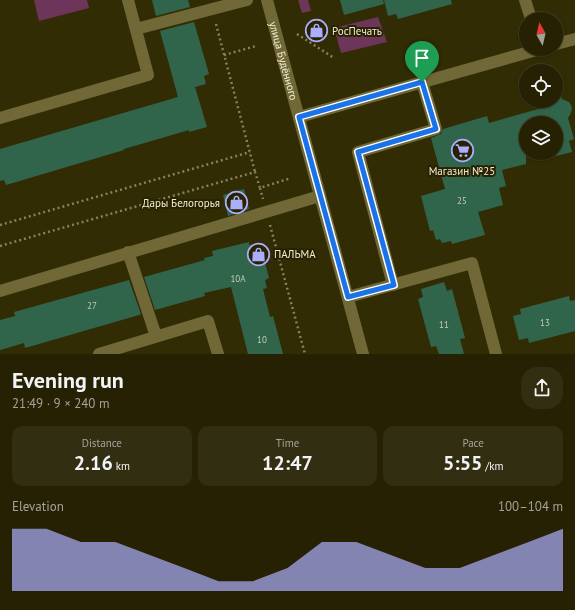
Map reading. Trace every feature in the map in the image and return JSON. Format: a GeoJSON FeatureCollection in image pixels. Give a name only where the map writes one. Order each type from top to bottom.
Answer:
{"type":"FeatureCollection","features":[{"type":"Feature","properties":{"kind":"street"},"geometry":{"type":"LineString","coordinates":[[0,118],[148,75],[128,0]]}},
{"type":"Feature","properties":{"kind":"street"},"geometry":{"type":"LineString","coordinates":[[136,29],[247,0]]}},
{"type":"Feature","properties":{"kind":"street","name":"улица Будённого"},"geometry":{"type":"LineString","coordinates":[[267,0],[363,354]]}},
{"type":"Feature","properties":{"kind":"street"},"geometry":{"type":"LineString","coordinates":[[525,0],[529,12]]}},
{"type":"Feature","properties":{"kind":"street"},"geometry":{"type":"LineString","coordinates":[[563,42],[575,39]]}},
{"type":"Feature","properties":{"kind":"street"},"geometry":{"type":"LineString","coordinates":[[299,117],[519,55]]}},
{"type":"Feature","properties":{"kind":"street"},"geometry":{"type":"LineString","coordinates":[[394,285],[358,152],[436,129],[422,82]]}},
{"type":"Feature","properties":{"kind":"street"},"geometry":{"type":"LineString","coordinates":[[0,291],[320,196]]}},
{"type":"Feature","properties":{"kind":"street"},"geometry":{"type":"LineString","coordinates":[[128,252],[156,336]]}},
{"type":"Feature","properties":{"kind":"street"},"geometry":{"type":"LineString","coordinates":[[348,297],[472,263],[496,354]]}},
{"type":"Feature","properties":{"kind":"street"},"geometry":{"type":"LineString","coordinates":[[99,354],[208,321],[218,354]]}},
{"type":"Feature","properties":{"kind":"path"},"geometry":{"type":"LineString","coordinates":[[212,9],[260,188],[291,178]]}},
{"type":"Feature","properties":{"kind":"path"},"geometry":{"type":"LineString","coordinates":[[298,34],[334,58]]}},
{"type":"Feature","properties":{"kind":"path"},"geometry":{"type":"LineString","coordinates":[[224,55],[256,46]]}},
{"type":"Feature","properties":{"kind":"path"},"geometry":{"type":"LineString","coordinates":[[0,225],[250,152]]}},
{"type":"Feature","properties":{"kind":"path"},"geometry":{"type":"LineString","coordinates":[[0,246],[255,172]]}},
{"type":"Feature","properties":{"kind":"path"},"geometry":{"type":"LineString","coordinates":[[266,212],[305,354]]}},
{"type":"Feature","properties":{"kind":"shaded area"},"geometry":{"type":"Polygon","coordinates":[[[34,0],[87,0],[89,8],[39,21],[34,0]]]}},
{"type":"Feature","properties":{"kind":"shaded area"},"geometry":{"type":"Polygon","coordinates":[[[298,0],[308,0],[311,11],[302,13],[298,0]]]}},
{"type":"Feature","properties":{"kind":"shaded area"},"geometry":{"type":"Polygon","coordinates":[[[378,17],[387,42],[341,53],[334,28],[378,17]]]}},
{"type":"Feature","properties":{"kind":"building"},"geometry":{"type":"Polygon","coordinates":[[[152,0],[188,0],[190,7],[156,16],[152,0]]]}},
{"type":"Feature","properties":{"kind":"building"},"geometry":{"type":"Polygon","coordinates":[[[340,0],[383,0],[384,4],[344,15],[340,0]]]}},
{"type":"Feature","properties":{"kind":"building"},"geometry":{"type":"Polygon","coordinates":[[[384,0],[451,0],[452,4],[398,19],[396,14],[388,16],[384,0]]]}},
{"type":"Feature","properties":{"kind":"building"},"geometry":{"type":"Polygon","coordinates":[[[194,22],[209,74],[204,76],[206,84],[195,87],[207,127],[189,132],[189,130],[6,185],[4,180],[0,181],[0,149],[178,97],[160,31],[194,22]]]}},
{"type":"Feature","properties":{"kind":"building"},"geometry":{"type":"Polygon","coordinates":[[[563,99],[569,102],[572,109],[568,118],[574,139],[569,141],[572,152],[563,154],[563,116],[519,116],[519,160],[526,160],[526,164],[502,170],[506,186],[499,188],[503,205],[478,212],[485,235],[452,244],[451,241],[442,243],[440,239],[436,240],[433,230],[430,231],[421,196],[445,189],[431,138],[441,134],[443,129],[487,116],[489,123],[542,108],[563,108],[563,99]]]}},
{"type":"Feature","properties":{"kind":"building","name":"Дары Белогорья"},"geometry":{"type":"Polygon","coordinates":[[[244,189],[249,209],[228,216],[223,195],[244,189]]]}},
{"type":"Feature","properties":{"kind":"building"},"geometry":{"type":"Polygon","coordinates":[[[249,242],[249,245],[260,243],[269,278],[265,280],[267,288],[263,289],[270,317],[273,316],[283,354],[248,354],[231,287],[204,293],[205,296],[155,310],[144,277],[205,260],[204,258],[213,256],[212,251],[249,242]]]}},
{"type":"Feature","properties":{"kind":"building"},"geometry":{"type":"Polygon","coordinates":[[[129,280],[141,314],[25,348],[24,343],[0,350],[0,320],[15,316],[14,312],[129,280]]]}},
{"type":"Feature","properties":{"kind":"building"},"geometry":{"type":"Polygon","coordinates":[[[444,282],[447,291],[452,289],[465,338],[460,339],[464,354],[439,354],[436,346],[431,347],[418,299],[423,297],[421,289],[444,282]]]}},
{"type":"Feature","properties":{"kind":"building"},"geometry":{"type":"Polygon","coordinates":[[[569,296],[570,301],[575,300],[575,331],[529,343],[528,338],[519,340],[513,316],[521,314],[520,309],[569,296]]]}},
{"type":"Feature","properties":{"kind":"place","name":"РосПечать"},"geometry":{"type":"Point","coordinates":[317,31]}},
{"type":"Feature","properties":{"kind":"place","name":"Магазин №25"},"geometry":{"type":"Point","coordinates":[462,151]}},
{"type":"Feature","properties":{"kind":"place","name":"Дары Белогорья"},"geometry":{"type":"Point","coordinates":[236,203]}},
{"type":"Feature","properties":{"kind":"place","name":"ПАЛЬМА"},"geometry":{"type":"Point","coordinates":[258,254]}},
{"type":"Feature","properties":{"kind":"route"},"geometry":{"type":"LineString","coordinates":[[422,82],[436,129],[358,152],[394,285],[348,297],[299,117],[422,82]]}}]}
